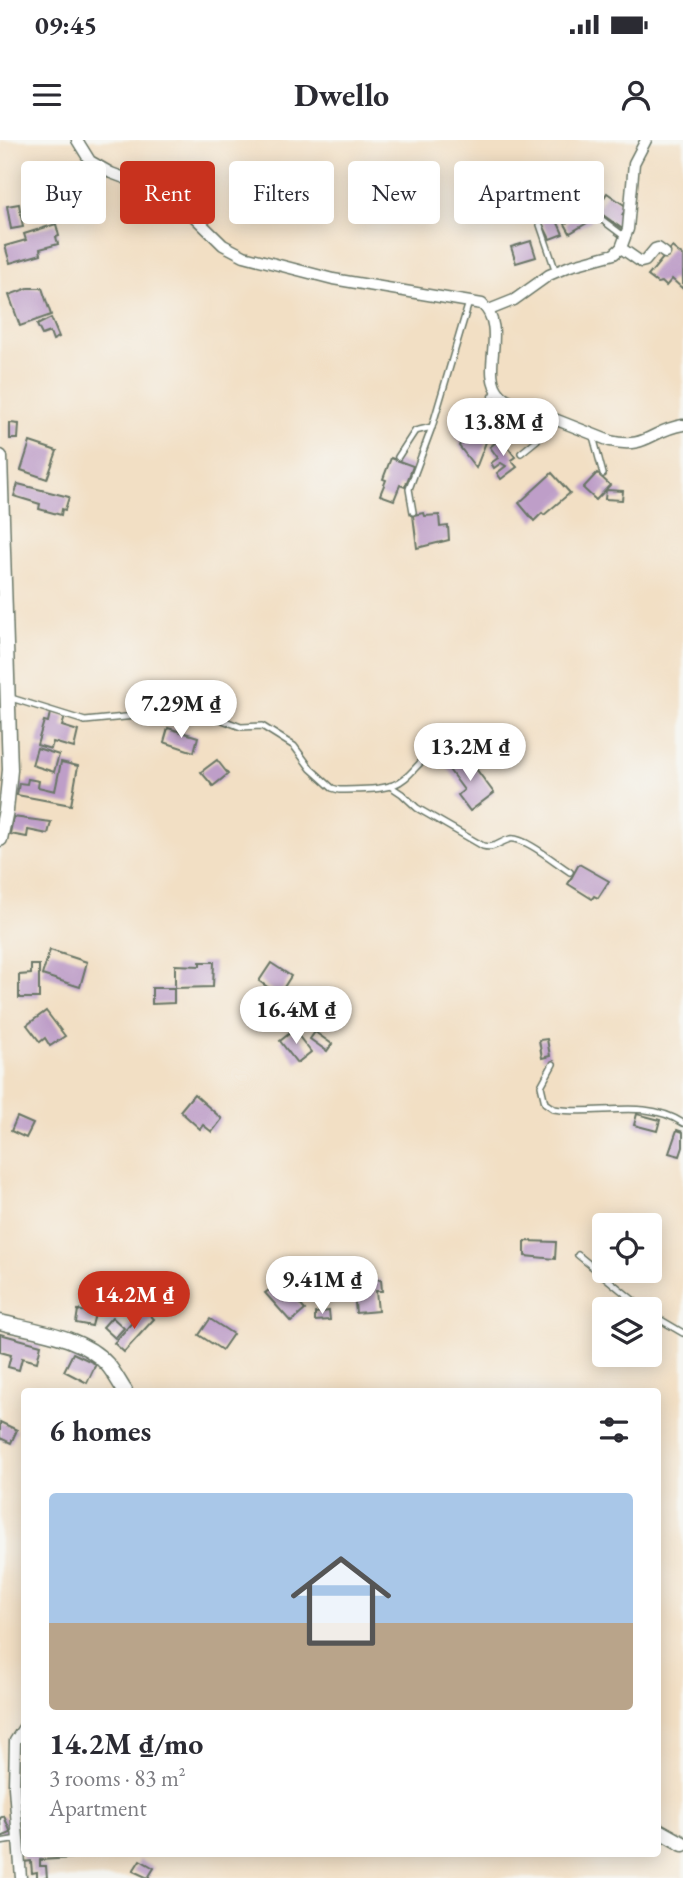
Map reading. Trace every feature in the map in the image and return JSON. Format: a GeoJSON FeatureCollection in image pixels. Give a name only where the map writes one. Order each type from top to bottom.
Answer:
{"type":"FeatureCollection","features":[{"type":"Feature","properties":{"kind":"street"},"geometry":{"type":"LineString","coordinates":[[77,140],[90,161],[111,173],[177,200],[223,245],[244,256],[334,279],[482,304],[494,319],[493,378],[496,389],[500,396],[514,403],[626,445],[640,443],[672,426],[683,425]]}},
{"type":"Feature","properties":{"kind":"street"},"geometry":{"type":"LineString","coordinates":[[489,310],[514,300],[556,272],[614,254],[623,243],[633,195],[634,163],[646,140]]}},
{"type":"Feature","properties":{"kind":"street"},"geometry":{"type":"LineString","coordinates":[[623,243],[641,262],[645,261],[654,249],[658,248],[665,253]]}},
{"type":"Feature","properties":{"kind":"street"},"geometry":{"type":"LineString","coordinates":[[0,457],[10,770],[0,839]]}},
{"type":"Feature","properties":{"kind":"street"},"geometry":{"type":"LineString","coordinates":[[0,1322],[84,1347],[106,1363],[123,1388]]}},
{"type":"Feature","properties":{"kind":"street"},"geometry":{"type":"LineString","coordinates":[[21,1732],[15,1741],[14,1787],[21,1878]]}},
{"type":"Feature","properties":{"kind":"street"},"geometry":{"type":"LineString","coordinates":[[661,1832],[683,1843]]}},
{"type":"Feature","properties":{"kind":"lane"},"geometry":{"type":"LineString","coordinates":[[604,222],[623,243]]}},
{"type":"Feature","properties":{"kind":"lane"},"geometry":{"type":"LineString","coordinates":[[540,225],[556,272]]}},
{"type":"Feature","properties":{"kind":"lane"},"geometry":{"type":"LineString","coordinates":[[412,512],[409,489],[432,427],[469,302]]}},
{"type":"Feature","properties":{"kind":"lane"},"geometry":{"type":"LineString","coordinates":[[478,421],[496,389]]}},
{"type":"Feature","properties":{"kind":"lane"},"geometry":{"type":"LineString","coordinates":[[521,453],[537,440],[552,417]]}},
{"type":"Feature","properties":{"kind":"lane"},"geometry":{"type":"LineString","coordinates":[[398,457],[415,431],[432,427]]}},
{"type":"Feature","properties":{"kind":"lane"},"geometry":{"type":"LineString","coordinates":[[592,433],[603,474]]}},
{"type":"Feature","properties":{"kind":"lane"},"geometry":{"type":"LineString","coordinates":[[8,697],[85,721],[155,714],[186,719],[212,716],[241,727],[261,726],[294,746],[311,769],[332,788],[339,790],[397,784],[431,754],[450,751],[458,754]]}},
{"type":"Feature","properties":{"kind":"lane"},"geometry":{"type":"LineString","coordinates":[[390,786],[417,808],[483,846],[492,848],[510,839],[521,839],[570,872]]}},
{"type":"Feature","properties":{"kind":"lane"},"geometry":{"type":"LineString","coordinates":[[552,1064],[541,1086],[545,1103],[554,1108],[640,1109],[661,1112],[683,1123]]}},
{"type":"Feature","properties":{"kind":"lane"},"geometry":{"type":"LineString","coordinates":[[578,1255],[630,1297]]}},
{"type":"Feature","properties":{"kind":"lane"},"geometry":{"type":"LineString","coordinates":[[662,1321],[683,1333]]}},
{"type":"Feature","properties":{"kind":"lane"},"geometry":{"type":"LineString","coordinates":[[0,1842],[18,1839]]}},
{"type":"Feature","properties":{"kind":"building"},"geometry":{"type":"Polygon","coordinates":[[[607,193],[627,207],[622,215],[627,217],[624,230],[604,216],[604,198],[607,193]]]}},
{"type":"Feature","properties":{"kind":"building"},"geometry":{"type":"Polygon","coordinates":[[[19,204],[23,227],[11,229],[7,206],[19,204]]]}},
{"type":"Feature","properties":{"kind":"building"},"geometry":{"type":"Polygon","coordinates":[[[56,224],[58,244],[40,249],[41,254],[10,263],[5,246],[26,240],[24,234],[56,224]]]}},
{"type":"Feature","properties":{"kind":"building"},"geometry":{"type":"Polygon","coordinates":[[[542,224],[558,224],[563,234],[550,239],[542,224]]]}},
{"type":"Feature","properties":{"kind":"building"},"geometry":{"type":"Polygon","coordinates":[[[565,224],[585,224],[570,233],[565,224]]]}},
{"type":"Feature","properties":{"kind":"building"},"geometry":{"type":"Polygon","coordinates":[[[531,241],[536,257],[516,263],[511,247],[531,241]]]}},
{"type":"Feature","properties":{"kind":"building"},"geometry":{"type":"Polygon","coordinates":[[[672,247],[683,256],[683,289],[672,279],[666,286],[648,276],[672,247]]]}},
{"type":"Feature","properties":{"kind":"building"},"geometry":{"type":"Polygon","coordinates":[[[28,288],[42,288],[51,315],[20,326],[9,295],[28,288]]]}},
{"type":"Feature","properties":{"kind":"building"},"geometry":{"type":"Polygon","coordinates":[[[51,318],[59,337],[53,340],[50,332],[42,335],[37,325],[51,318]]]}},
{"type":"Feature","properties":{"kind":"building"},"geometry":{"type":"Polygon","coordinates":[[[463,405],[478,410],[470,425],[475,427],[471,434],[486,442],[476,468],[459,446],[461,442],[455,437],[457,433],[452,430],[463,405]]]}},
{"type":"Feature","properties":{"kind":"building"},"geometry":{"type":"Polygon","coordinates":[[[10,423],[19,424],[18,439],[10,439],[10,423]]]}},
{"type":"Feature","properties":{"kind":"building"},"geometry":{"type":"Polygon","coordinates":[[[501,438],[515,457],[511,460],[517,467],[501,479],[497,473],[506,466],[501,463],[494,468],[491,463],[498,458],[490,447],[501,438]]]}},
{"type":"Feature","properties":{"kind":"building"},"geometry":{"type":"Polygon","coordinates":[[[30,442],[57,451],[47,479],[21,470],[30,442]]]}},
{"type":"Feature","properties":{"kind":"building"},"geometry":{"type":"Polygon","coordinates":[[[391,458],[413,466],[405,487],[400,485],[394,500],[380,495],[391,458]]]}},
{"type":"Feature","properties":{"kind":"building"},"geometry":{"type":"Polygon","coordinates":[[[552,473],[570,493],[534,521],[519,503],[552,473]]]}},
{"type":"Feature","properties":{"kind":"building"},"geometry":{"type":"Polygon","coordinates":[[[597,473],[610,485],[596,500],[583,488],[597,473]]]}},
{"type":"Feature","properties":{"kind":"building"},"geometry":{"type":"Polygon","coordinates":[[[18,484],[69,497],[65,510],[62,509],[61,515],[39,509],[40,504],[14,496],[18,484]]]}},
{"type":"Feature","properties":{"kind":"building"},"geometry":{"type":"Polygon","coordinates":[[[606,490],[623,491],[622,500],[605,499],[606,490]]]}},
{"type":"Feature","properties":{"kind":"building"},"geometry":{"type":"Polygon","coordinates":[[[424,513],[425,516],[439,515],[440,527],[448,526],[449,540],[417,548],[413,515],[424,513]]]}},
{"type":"Feature","properties":{"kind":"building"},"geometry":{"type":"Polygon","coordinates":[[[50,713],[65,717],[62,726],[78,731],[74,748],[53,742],[51,749],[37,745],[44,721],[48,722],[50,713]]]}},
{"type":"Feature","properties":{"kind":"building"},"geometry":{"type":"Polygon","coordinates":[[[168,728],[198,737],[194,752],[164,742],[168,728]]]}},
{"type":"Feature","properties":{"kind":"building"},"geometry":{"type":"Polygon","coordinates":[[[37,748],[59,755],[54,772],[32,765],[37,748]]]}},
{"type":"Feature","properties":{"kind":"building"},"geometry":{"type":"Polygon","coordinates":[[[465,754],[494,793],[470,811],[458,795],[464,790],[447,767],[465,754]]]}},
{"type":"Feature","properties":{"kind":"building"},"geometry":{"type":"Polygon","coordinates":[[[217,760],[228,774],[213,786],[201,772],[217,760]]]}},
{"type":"Feature","properties":{"kind":"building"},"geometry":{"type":"Polygon","coordinates":[[[61,762],[78,766],[71,805],[17,795],[19,783],[27,784],[28,779],[39,781],[38,787],[55,791],[61,762]]]}},
{"type":"Feature","properties":{"kind":"building"},"geometry":{"type":"Polygon","coordinates":[[[13,817],[51,822],[48,834],[28,830],[27,837],[10,834],[13,817]]]}},
{"type":"Feature","properties":{"kind":"building"},"geometry":{"type":"Polygon","coordinates":[[[579,864],[609,881],[598,898],[594,896],[592,899],[568,884],[579,864]]]}},
{"type":"Feature","properties":{"kind":"building"},"geometry":{"type":"Polygon","coordinates":[[[50,950],[87,962],[80,987],[42,975],[50,950]]]}},
{"type":"Feature","properties":{"kind":"building"},"geometry":{"type":"Polygon","coordinates":[[[200,962],[214,962],[213,987],[175,988],[175,965],[200,966],[200,962]]]}},
{"type":"Feature","properties":{"kind":"building"},"geometry":{"type":"Polygon","coordinates":[[[271,963],[291,976],[279,995],[259,981],[271,963]]]}},
{"type":"Feature","properties":{"kind":"building"},"geometry":{"type":"Polygon","coordinates":[[[31,965],[39,965],[39,998],[19,998],[19,975],[31,974],[31,965]]]}},
{"type":"Feature","properties":{"kind":"building"},"geometry":{"type":"Polygon","coordinates":[[[152,988],[174,988],[174,1003],[152,1004],[152,988]]]}},
{"type":"Feature","properties":{"kind":"building"},"geometry":{"type":"Polygon","coordinates":[[[46,1011],[65,1036],[50,1046],[45,1038],[40,1042],[27,1025],[46,1011]]]}},
{"type":"Feature","properties":{"kind":"building"},"geometry":{"type":"Polygon","coordinates":[[[294,1030],[311,1052],[297,1063],[280,1041],[294,1030]]]}},
{"type":"Feature","properties":{"kind":"building"},"geometry":{"type":"Polygon","coordinates":[[[315,1032],[332,1044],[327,1051],[310,1039],[315,1032]]]}},
{"type":"Feature","properties":{"kind":"building"},"geometry":{"type":"Polygon","coordinates":[[[547,1039],[550,1056],[542,1058],[539,1040],[547,1039]]]}},
{"type":"Feature","properties":{"kind":"building"},"geometry":{"type":"Polygon","coordinates":[[[194,1094],[222,1119],[212,1132],[203,1125],[200,1129],[180,1111],[194,1094]]]}},
{"type":"Feature","properties":{"kind":"building"},"geometry":{"type":"Polygon","coordinates":[[[637,1114],[660,1120],[657,1131],[634,1125],[637,1114]]]}},
{"type":"Feature","properties":{"kind":"building"},"geometry":{"type":"Polygon","coordinates":[[[17,1117],[33,1124],[26,1138],[11,1131],[17,1117]]]}},
{"type":"Feature","properties":{"kind":"building"},"geometry":{"type":"Polygon","coordinates":[[[677,1130],[683,1132],[680,1156],[669,1153],[677,1130]]]}},
{"type":"Feature","properties":{"kind":"building"},"geometry":{"type":"Polygon","coordinates":[[[525,1241],[556,1242],[555,1259],[525,1256],[525,1241]]]}},
{"type":"Feature","properties":{"kind":"building"},"geometry":{"type":"Polygon","coordinates":[[[365,1272],[365,1281],[381,1279],[382,1291],[376,1291],[378,1311],[356,1313],[353,1282],[355,1273],[365,1272]]]}},
{"type":"Feature","properties":{"kind":"building"},"geometry":{"type":"Polygon","coordinates":[[[289,1284],[295,1291],[291,1294],[305,1310],[291,1322],[265,1293],[272,1288],[277,1294],[289,1284]]]}},
{"type":"Feature","properties":{"kind":"building"},"geometry":{"type":"Polygon","coordinates":[[[144,1309],[154,1319],[124,1352],[114,1343],[144,1309]]]}},
{"type":"Feature","properties":{"kind":"building"},"geometry":{"type":"Polygon","coordinates":[[[78,1310],[95,1314],[92,1326],[76,1323],[78,1310]]]}},
{"type":"Feature","properties":{"kind":"building"},"geometry":{"type":"Polygon","coordinates":[[[329,1311],[330,1320],[315,1321],[315,1313],[329,1311]]]}},
{"type":"Feature","properties":{"kind":"building"},"geometry":{"type":"Polygon","coordinates":[[[112,1317],[124,1328],[115,1338],[103,1327],[112,1317]]]}},
{"type":"Feature","properties":{"kind":"building"},"geometry":{"type":"Polygon","coordinates":[[[210,1319],[233,1334],[222,1350],[199,1335],[210,1319]]]}},
{"type":"Feature","properties":{"kind":"building"},"geometry":{"type":"Polygon","coordinates":[[[0,1334],[41,1345],[37,1362],[22,1358],[19,1370],[8,1367],[11,1355],[0,1352],[0,1334]]]}},
{"type":"Feature","properties":{"kind":"building"},"geometry":{"type":"Polygon","coordinates":[[[73,1353],[96,1364],[87,1383],[64,1371],[73,1353]]]}},
{"type":"Feature","properties":{"kind":"building"},"geometry":{"type":"Polygon","coordinates":[[[0,1422],[17,1430],[11,1443],[0,1438],[0,1422]]]}},
{"type":"Feature","properties":{"kind":"building"},"geometry":{"type":"Polygon","coordinates":[[[4,1816],[11,1833],[1,1837],[0,1818],[4,1816]]]}},
{"type":"Feature","properties":{"kind":"building"},"geometry":{"type":"Polygon","coordinates":[[[23,1857],[72,1857],[40,1860],[40,1866],[46,1866],[47,1878],[37,1878],[37,1872],[32,1873],[31,1861],[23,1862],[23,1857]]]}},
{"type":"Feature","properties":{"kind":"building"},"geometry":{"type":"Polygon","coordinates":[[[140,1860],[154,1868],[148,1878],[133,1871],[140,1860]]]}}]}
